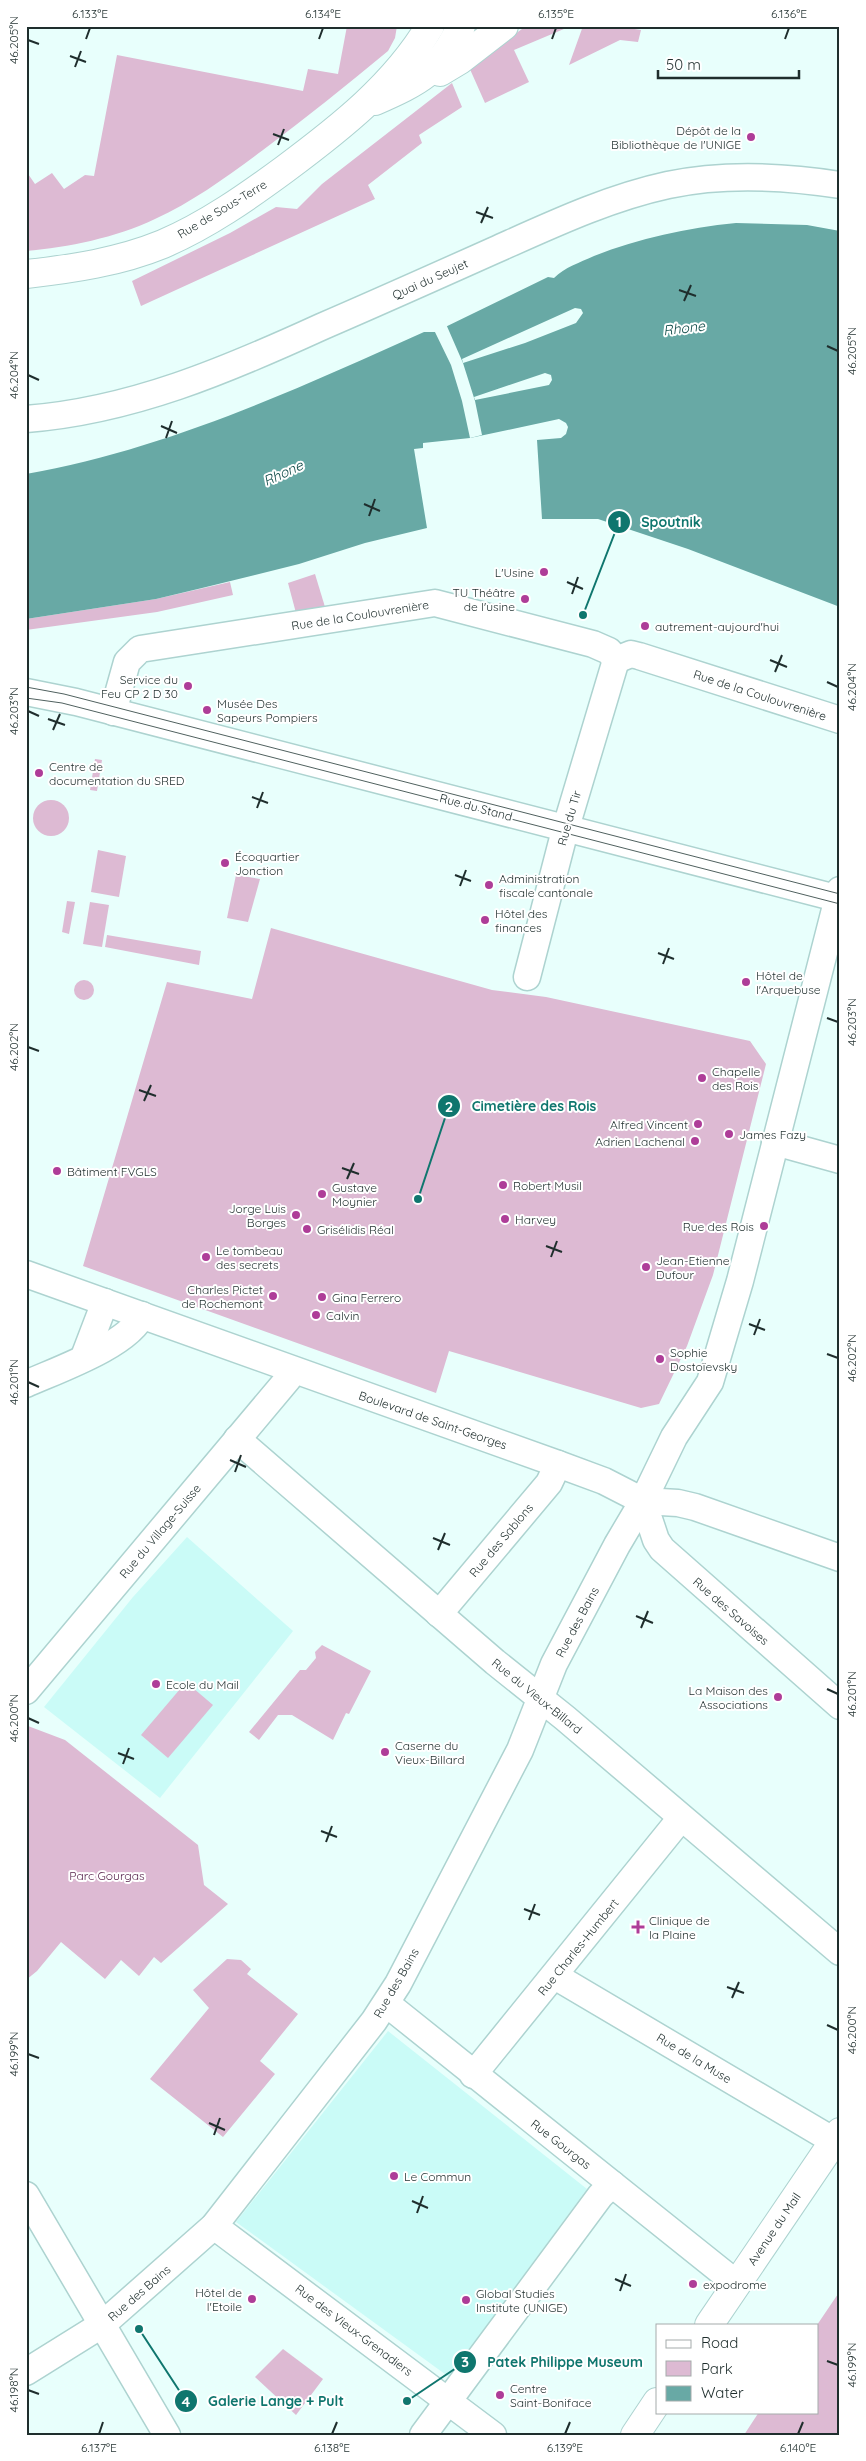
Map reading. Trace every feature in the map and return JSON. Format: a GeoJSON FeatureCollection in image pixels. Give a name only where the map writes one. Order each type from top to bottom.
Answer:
{"type":"FeatureCollection","features":[{"type":"Feature","properties":{"kind":"main road"},"geometry":{"type":"LineString","coordinates":[[407,26],[405,41],[408,75],[449,68],[504,26]]}},
{"type":"Feature","properties":{"kind":"main road","name":"Rue de Sous-Terre"},"geometry":{"type":"LineString","coordinates":[[408,75],[430,26]]}},
{"type":"Feature","properties":{"kind":"main road","name":"Rue de Sous-Terre"},"geometry":{"type":"LineString","coordinates":[[26,274],[77,268],[126,256],[162,244],[195,229],[251,194],[408,75],[444,58],[453,46],[461,26]]}},
{"type":"Feature","properties":{"kind":"main road","name":"Avenue du Mail"},"geometry":{"type":"LineString","coordinates":[[710,2324],[837,2136]]}},
{"type":"Feature","properties":{"kind":"main road"},"geometry":{"type":"LineString","coordinates":[[635,2435],[656,2404]]}},
{"type":"Feature","properties":{"kind":"street","name":"Quai du Seujet"},"geometry":{"type":"LineString","coordinates":[[26,419],[95,410],[146,397],[237,365],[567,218],[638,192],[670,185],[723,178],[781,177],[840,185]]}},
{"type":"Feature","properties":{"kind":"street","name":"Rue de la Coulouvrenière"},"geometry":{"type":"LineString","coordinates":[[113,712],[125,667],[132,655],[140,650],[435,603],[475,611],[593,644],[609,652],[616,660],[631,654],[840,720]]}},
{"type":"Feature","properties":{"kind":"street","name":"Rue du Tir"},"geometry":{"type":"LineString","coordinates":[[526,977],[566,829],[616,660]]}},
{"type":"Feature","properties":{"kind":"street","name":"Rue du Stand"},"geometry":{"type":"LineString","coordinates":[[26,692],[63,698],[566,829],[839,896]]}},
{"type":"Feature","properties":{"kind":"street"},"geometry":{"type":"LineString","coordinates":[[644,1502],[674,1437],[707,1390],[723,1342],[839,896]]}},
{"type":"Feature","properties":{"kind":"street"},"geometry":{"type":"LineString","coordinates":[[775,1142],[840,1160]]}},
{"type":"Feature","properties":{"kind":"street","name":"Boulevard de Saint-Georges"},"geometry":{"type":"LineString","coordinates":[[26,1274],[558,1464],[604,1481],[644,1502],[678,1502],[840,1558]]}},
{"type":"Feature","properties":{"kind":"street"},"geometry":{"type":"LineString","coordinates":[[84,1357],[105,1302]]}},
{"type":"Feature","properties":{"kind":"street"},"geometry":{"type":"LineString","coordinates":[[26,1384],[118,1342],[138,1325],[142,1315]]}},
{"type":"Feature","properties":{"kind":"street","name":"Rue du Village-Suisse"},"geometry":{"type":"LineString","coordinates":[[26,1691],[288,1379],[292,1370]]}},
{"type":"Feature","properties":{"kind":"street","name":"Rue du Vieux-Billard"},"geometry":{"type":"LineString","coordinates":[[237,1439],[439,1614],[840,1952]]}},
{"type":"Feature","properties":{"kind":"street","name":"Rue des Sablons"},"geometry":{"type":"LineString","coordinates":[[439,1614],[549,1483],[558,1464]]}},
{"type":"Feature","properties":{"kind":"street","name":"Rue des Bains"},"geometry":{"type":"LineString","coordinates":[[26,2372],[103,2324],[214,2226],[387,2004],[520,1750],[554,1664],[617,1545],[644,1502]]}},
{"type":"Feature","properties":{"kind":"street","name":"Rue des Savoises"},"geometry":{"type":"LineString","coordinates":[[644,1502],[656,1540],[662,1549],[840,1706]]}},
{"type":"Feature","properties":{"kind":"street","name":"Rue Charles-Humbert"},"geometry":{"type":"LineString","coordinates":[[473,2075],[681,1818]]}},
{"type":"Feature","properties":{"kind":"street","name":"Rue de la Muse"},"geometry":{"type":"LineString","coordinates":[[557,1973],[565,1982],[837,2136]]}},
{"type":"Feature","properties":{"kind":"street","name":"Rue Gourgas"},"geometry":{"type":"LineString","coordinates":[[387,2004],[473,2075],[737,2284]]}},
{"type":"Feature","properties":{"kind":"street"},"geometry":{"type":"LineString","coordinates":[[423,2435],[600,2196],[612,2184]]}},
{"type":"Feature","properties":{"kind":"street"},"geometry":{"type":"LineString","coordinates":[[26,2195],[32,2221],[103,2324],[167,2435]]}},
{"type":"Feature","properties":{"kind":"street","name":"Rue des Vieux-Grenadiers"},"geometry":{"type":"LineString","coordinates":[[214,2226],[493,2435]]}},
{"type":"Feature","properties":{"kind":"shaded area","name":"Ecole du Mail"},"geometry":{"type":"Polygon","coordinates":[[[187,1537],[293,1631],[160,1798],[44,1707],[133,1597],[187,1537]]]}},
{"type":"Feature","properties":{"kind":"shaded area"},"geometry":{"type":"Polygon","coordinates":[[[388,2031],[587,2189],[449,2377],[236,2222],[388,2031]]]}},
{"type":"Feature","properties":{"kind":"green space"},"geometry":{"type":"Polygon","coordinates":[[[347,26],[397,26],[395,38],[388,51],[295,126],[224,179],[169,212],[140,226],[75,244],[26,251],[26,171],[35,184],[52,173],[64,189],[85,175],[94,176],[117,55],[303,91],[308,69],[338,74],[347,26]]]}},
{"type":"Feature","properties":{"kind":"green space"},"geometry":{"type":"Polygon","coordinates":[[[531,26],[571,26],[514,50],[529,82],[485,103],[469,67],[522,29],[531,26]]]}},
{"type":"Feature","properties":{"kind":"green space"},"geometry":{"type":"Polygon","coordinates":[[[583,26],[615,26],[641,30],[638,42],[620,40],[569,65],[583,26]]]}},
{"type":"Feature","properties":{"kind":"green space"},"geometry":{"type":"Polygon","coordinates":[[[452,83],[462,107],[419,135],[422,143],[368,185],[375,199],[141,306],[132,281],[230,233],[276,207],[297,209],[322,184],[452,83]]]}},
{"type":"Feature","properties":{"kind":"green space"},"geometry":{"type":"Polygon","coordinates":[[[315,574],[325,607],[296,613],[288,583],[315,574]]]}},
{"type":"Feature","properties":{"kind":"green space"},"geometry":{"type":"Polygon","coordinates":[[[230,582],[233,595],[157,612],[26,630],[26,619],[156,599],[230,582]]]}},
{"type":"Feature","properties":{"kind":"green space"},"geometry":{"type":"Polygon","coordinates":[[[95,759],[102,760],[97,791],[90,790],[95,759]]]}},
{"type":"Feature","properties":{"kind":"green space"},"geometry":{"type":"Polygon","coordinates":[[[51,800],[58,801],[64,805],[68,811],[68,825],[64,831],[58,835],[51,836],[44,835],[38,831],[34,825],[33,818],[34,811],[38,805],[44,801],[51,800]]]}},
{"type":"Feature","properties":{"kind":"green space"},"geometry":{"type":"Polygon","coordinates":[[[98,850],[126,856],[119,897],[91,892],[98,850]]]}},
{"type":"Feature","properties":{"kind":"green space"},"geometry":{"type":"Polygon","coordinates":[[[236,875],[260,879],[248,922],[227,918],[236,875]]]}},
{"type":"Feature","properties":{"kind":"green space"},"geometry":{"type":"Polygon","coordinates":[[[67,901],[75,902],[69,934],[62,932],[67,901]]]}},
{"type":"Feature","properties":{"kind":"green space"},"geometry":{"type":"Polygon","coordinates":[[[90,902],[109,905],[102,947],[83,944],[90,902]]]}},
{"type":"Feature","properties":{"kind":"green space"},"geometry":{"type":"Polygon","coordinates":[[[271,928],[492,990],[546,997],[750,1041],[766,1064],[713,1275],[687,1346],[659,1404],[641,1408],[449,1351],[436,1393],[83,1266],[167,982],[252,999],[271,928]]]}},
{"type":"Feature","properties":{"kind":"green space"},"geometry":{"type":"Polygon","coordinates":[[[107,935],[201,951],[199,965],[105,947],[107,935]]]}},
{"type":"Feature","properties":{"kind":"green space"},"geometry":{"type":"Polygon","coordinates":[[[84,980],[91,983],[94,990],[91,997],[84,1000],[77,997],[74,990],[77,983],[84,980]]]}},
{"type":"Feature","properties":{"kind":"green space"},"geometry":{"type":"Polygon","coordinates":[[[322,1645],[371,1671],[349,1714],[346,1713],[333,1740],[292,1715],[278,1715],[259,1740],[249,1732],[300,1670],[306,1670],[316,1658],[315,1652],[322,1645]]]}},
{"type":"Feature","properties":{"kind":"green space"},"geometry":{"type":"Polygon","coordinates":[[[186,1682],[213,1705],[168,1758],[141,1735],[186,1682]]]}},
{"type":"Feature","properties":{"kind":"green space","name":"Parc Gourgas"},"geometry":{"type":"Polygon","coordinates":[[[28,1726],[65,1740],[198,1845],[204,1885],[228,1904],[161,1963],[154,1957],[139,1976],[121,1960],[105,1979],[61,1942],[37,1971],[26,1980],[28,1726]]]}},
{"type":"Feature","properties":{"kind":"green space"},"geometry":{"type":"Polygon","coordinates":[[[227,1959],[241,1960],[251,1969],[247,1974],[298,2014],[260,2061],[275,2074],[223,2137],[150,2079],[209,2008],[193,1990],[227,1959]]]}},
{"type":"Feature","properties":{"kind":"green space"},"geometry":{"type":"Polygon","coordinates":[[[840,2291],[840,2435],[744,2435],[758,2414],[818,2414],[818,2324],[840,2291]]]}},
{"type":"Feature","properties":{"kind":"green space"},"geometry":{"type":"Polygon","coordinates":[[[283,2349],[323,2379],[296,2415],[255,2377],[283,2349]]]}},
{"type":"Feature","properties":{"kind":"water","name":"Rhone"},"geometry":{"type":"Polygon","coordinates":[[[736,223],[807,225],[840,231],[840,607],[688,549],[598,519],[542,519],[537,440],[561,438],[566,434],[568,427],[566,423],[559,419],[470,438],[423,443],[423,448],[414,449],[427,528],[365,543],[299,564],[156,599],[26,619],[26,474],[130,449],[230,415],[279,396],[424,332],[435,332],[548,277],[554,278],[568,268],[594,256],[646,239],[736,223]],[[575,308],[462,359],[463,363],[525,343],[576,323],[583,313],[581,309],[575,308]],[[545,373],[474,397],[475,400],[549,385],[552,380],[551,375],[545,373]]]}},
{"type":"Feature","properties":{"kind":"pier"},"geometry":{"type":"Polygon","coordinates":[[[446,324],[463,363],[475,401],[482,435],[470,438],[462,401],[451,365],[434,330],[446,324]]]}},
{"type":"Feature","properties":{"kind":"tram line"},"geometry":{"type":"LineString","coordinates":[[26,687],[64,694],[840,894]]}},
{"type":"Feature","properties":{"kind":"tram line"},"geometry":{"type":"LineString","coordinates":[[26,698],[62,703],[840,904]]}},
{"type":"Feature","properties":{"kind":"place","name":"Dépôt de la Bibliothèque de l'UNIGE"},"geometry":{"type":"Point","coordinates":[751,137]}},
{"type":"Feature","properties":{"kind":"place","name":"L'Usine"},"geometry":{"type":"Point","coordinates":[544,572]}},
{"type":"Feature","properties":{"kind":"place","name":"TU Théâtre de l'usine"},"geometry":{"type":"Point","coordinates":[525,599]}},
{"type":"Feature","properties":{"kind":"place","name":"Spoutnik"},"geometry":{"type":"Point","coordinates":[583,615]}},
{"type":"Feature","properties":{"kind":"place","name":"autrement-aujourd'hui"},"geometry":{"type":"Point","coordinates":[645,626]}},
{"type":"Feature","properties":{"kind":"place","name":"Service du Feu CP 2 D 30"},"geometry":{"type":"Point","coordinates":[188,686]}},
{"type":"Feature","properties":{"kind":"place","name":"Musée Des Sapeurs Pompiers"},"geometry":{"type":"Point","coordinates":[207,710]}},
{"type":"Feature","properties":{"kind":"place","name":"Centre de documentation du SRED"},"geometry":{"type":"Point","coordinates":[39,773]}},
{"type":"Feature","properties":{"kind":"place","name":"Écoquartier Jonction"},"geometry":{"type":"Point","coordinates":[225,863]}},
{"type":"Feature","properties":{"kind":"place","name":"Administration fiscale cantonale"},"geometry":{"type":"Point","coordinates":[489,885]}},
{"type":"Feature","properties":{"kind":"place","name":"Hôtel des finances"},"geometry":{"type":"Point","coordinates":[485,920]}},
{"type":"Feature","properties":{"kind":"place","name":"Hôtel de l'Arquebuse"},"geometry":{"type":"Point","coordinates":[746,982]}},
{"type":"Feature","properties":{"kind":"place","name":"Chapelle des Rois"},"geometry":{"type":"Point","coordinates":[702,1078]}},
{"type":"Feature","properties":{"kind":"place","name":"Alfred Vincent"},"geometry":{"type":"Point","coordinates":[698,1124]}},
{"type":"Feature","properties":{"kind":"place","name":"James Fazy"},"geometry":{"type":"Point","coordinates":[729,1134]}},
{"type":"Feature","properties":{"kind":"place","name":"Adrien Lachenal"},"geometry":{"type":"Point","coordinates":[695,1141]}},
{"type":"Feature","properties":{"kind":"place","name":"Bâtiment FVGLS"},"geometry":{"type":"Point","coordinates":[57,1171]}},
{"type":"Feature","properties":{"kind":"place","name":"Robert Musil"},"geometry":{"type":"Point","coordinates":[503,1185]}},
{"type":"Feature","properties":{"kind":"place","name":"Gustave Moynier"},"geometry":{"type":"Point","coordinates":[322,1194]}},
{"type":"Feature","properties":{"kind":"place","name":"Cimetière des Rois"},"geometry":{"type":"Point","coordinates":[418,1199]}},
{"type":"Feature","properties":{"kind":"place","name":"Jorge Luis Borges"},"geometry":{"type":"Point","coordinates":[296,1215]}},
{"type":"Feature","properties":{"kind":"place","name":"Harvey"},"geometry":{"type":"Point","coordinates":[505,1219]}},
{"type":"Feature","properties":{"kind":"place","name":"Rue des Rois"},"geometry":{"type":"Point","coordinates":[764,1226]}},
{"type":"Feature","properties":{"kind":"place","name":"Grisélidis Réal"},"geometry":{"type":"Point","coordinates":[307,1229]}},
{"type":"Feature","properties":{"kind":"place","name":"Le tombeau des secrets"},"geometry":{"type":"Point","coordinates":[206,1257]}},
{"type":"Feature","properties":{"kind":"place","name":"Jean-Etienne Dufour"},"geometry":{"type":"Point","coordinates":[646,1267]}},
{"type":"Feature","properties":{"kind":"place","name":"Charles Pictet de Rochemont"},"geometry":{"type":"Point","coordinates":[273,1296]}},
{"type":"Feature","properties":{"kind":"place","name":"Gina Ferrero"},"geometry":{"type":"Point","coordinates":[322,1297]}},
{"type":"Feature","properties":{"kind":"place","name":"Calvin"},"geometry":{"type":"Point","coordinates":[316,1315]}},
{"type":"Feature","properties":{"kind":"place","name":"Sophie Dostoïevsky"},"geometry":{"type":"Point","coordinates":[660,1359]}},
{"type":"Feature","properties":{"kind":"place","name":"Ecole du Mail"},"geometry":{"type":"Point","coordinates":[156,1684]}},
{"type":"Feature","properties":{"kind":"place","name":"La Maison des Associations"},"geometry":{"type":"Point","coordinates":[778,1697]}},
{"type":"Feature","properties":{"kind":"place","name":"Caserne du Vieux-Billard"},"geometry":{"type":"Point","coordinates":[385,1752]}},
{"type":"Feature","properties":{"kind":"place","name":"Clinique de la Plaine"},"geometry":{"type":"Point","coordinates":[638,1927]}},
{"type":"Feature","properties":{"kind":"place","name":"Le Commun"},"geometry":{"type":"Point","coordinates":[394,2176]}},
{"type":"Feature","properties":{"kind":"place","name":"expodrome"},"geometry":{"type":"Point","coordinates":[693,2284]}},
{"type":"Feature","properties":{"kind":"place","name":"Hôtel de l'Etoile"},"geometry":{"type":"Point","coordinates":[252,2299]}},
{"type":"Feature","properties":{"kind":"place","name":"Global Studies Institute (UNIGE)"},"geometry":{"type":"Point","coordinates":[466,2300]}},
{"type":"Feature","properties":{"kind":"place","name":"Galerie Lange + Pult"},"geometry":{"type":"Point","coordinates":[139,2329]}},
{"type":"Feature","properties":{"kind":"place","name":"Centre Saint-Boniface"},"geometry":{"type":"Point","coordinates":[500,2395]}},
{"type":"Feature","properties":{"kind":"place","name":"Patek Philippe Museum"},"geometry":{"type":"Point","coordinates":[407,2401]}}]}
